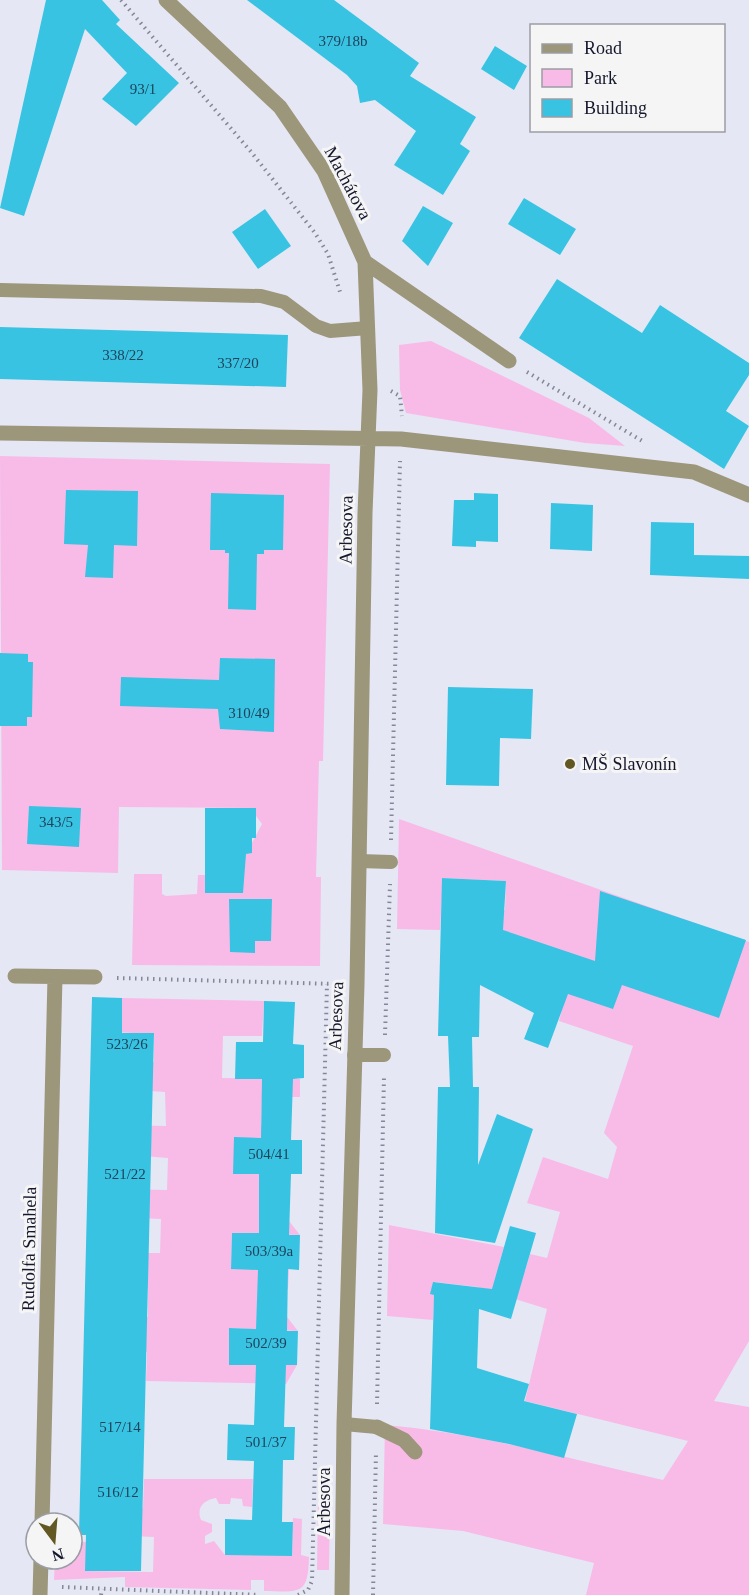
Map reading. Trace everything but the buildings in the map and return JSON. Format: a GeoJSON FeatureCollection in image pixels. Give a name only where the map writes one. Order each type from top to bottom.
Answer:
{"type":"FeatureCollection","features":[{"type":"Feature","properties":{"kind":"street","name":"Machátova"},"geometry":{"type":"LineString","coordinates":[[166,0],[280,107],[324,171],[365,262],[369,328],[369,438]]}},
{"type":"Feature","properties":{"kind":"street"},"geometry":{"type":"LineString","coordinates":[[365,262],[509,361]]}},
{"type":"Feature","properties":{"kind":"street"},"geometry":{"type":"LineString","coordinates":[[0,433],[401,439],[694,472],[749,495]]}},
{"type":"Feature","properties":{"kind":"street","name":"Arbesova"},"geometry":{"type":"LineString","coordinates":[[342,1595],[344,1424],[369,438]]}},
{"type":"Feature","properties":{"kind":"street"},"geometry":{"type":"LineString","coordinates":[[15,976],[95,977]]}},
{"type":"Feature","properties":{"kind":"street","name":"Rudolfa Smahela"},"geometry":{"type":"LineString","coordinates":[[42,1511],[55,977]]}},
{"type":"Feature","properties":{"kind":"street"},"geometry":{"type":"LineString","coordinates":[[377,1427],[404,1440],[415,1452]]}},
{"type":"Feature","properties":{"kind":"street"},"geometry":{"type":"LineString","coordinates":[[40,1595],[41,1571]]}},
{"type":"Feature","properties":{"kind":"lane"},"geometry":{"type":"LineString","coordinates":[[0,290],[261,296],[284,302],[316,326],[330,331],[369,328]]}},
{"type":"Feature","properties":{"kind":"lane"},"geometry":{"type":"LineString","coordinates":[[359,861],[390,862]]}},
{"type":"Feature","properties":{"kind":"lane"},"geometry":{"type":"LineString","coordinates":[[354,1055],[384,1055]]}},
{"type":"Feature","properties":{"kind":"lane"},"geometry":{"type":"LineString","coordinates":[[344,1424],[377,1427]]}},
{"type":"Feature","properties":{"kind":"path"},"geometry":{"type":"LineString","coordinates":[[121,0],[252,153],[315,233],[335,273],[349,331]]}},
{"type":"Feature","properties":{"kind":"path"},"geometry":{"type":"LineString","coordinates":[[509,361],[653,447]]}},
{"type":"Feature","properties":{"kind":"path"},"geometry":{"type":"LineString","coordinates":[[387,391],[398,392],[400,396],[403,405],[402,423]]}},
{"type":"Feature","properties":{"kind":"path"},"geometry":{"type":"LineString","coordinates":[[373,1595],[384,1055],[400,457]]}},
{"type":"Feature","properties":{"kind":"path"},"geometry":{"type":"LineString","coordinates":[[95,977],[342,984]]}},
{"type":"Feature","properties":{"kind":"path"},"geometry":{"type":"LineString","coordinates":[[302,1594],[312,1581],[327,984]]}},
{"type":"Feature","properties":{"kind":"path"},"geometry":{"type":"LineString","coordinates":[[55,1587],[259,1595]]}},
{"type":"Feature","properties":{"kind":"path"},"geometry":{"type":"LineString","coordinates":[[101,1595],[102,1589]]}},
{"type":"Feature","properties":{"kind":"green space"},"geometry":{"type":"Polygon","coordinates":[[[431,341],[589,418],[625,446],[585,443],[406,413],[400,390],[399,345],[431,341]]]}},
{"type":"Feature","properties":{"kind":"green space"},"geometry":{"type":"Polygon","coordinates":[[[0,456],[330,464],[323,761],[319,761],[316,877],[321,877],[320,966],[132,965],[134,874],[162,874],[162,894],[166,896],[197,894],[198,875],[207,875],[246,854],[262,824],[256,816],[256,808],[119,807],[118,873],[2,870],[0,456]]]}},
{"type":"Feature","properties":{"kind":"green space"},"geometry":{"type":"Polygon","coordinates":[[[399,819],[749,942],[749,1341],[714,1401],[749,1407],[749,1595],[586,1595],[594,1563],[463,1531],[383,1524],[385,1425],[490,1440],[663,1480],[688,1441],[525,1401],[547,1309],[477,1287],[435,1282],[433,1320],[387,1316],[389,1225],[504,1247],[499,1264],[525,1271],[530,1254],[547,1258],[560,1212],[527,1203],[543,1157],[608,1179],[617,1147],[604,1133],[633,1046],[559,1021],[571,975],[496,929],[496,911],[505,910],[506,881],[443,878],[440,930],[397,929],[399,819]]]}},
{"type":"Feature","properties":{"kind":"green space"},"geometry":{"type":"Polygon","coordinates":[[[122,998],[264,1001],[262,1036],[223,1036],[222,1078],[300,1079],[300,1097],[262,1097],[261,1125],[268,1139],[234,1174],[262,1174],[259,1220],[289,1221],[300,1235],[232,1233],[231,1269],[289,1269],[288,1289],[258,1288],[257,1316],[287,1317],[298,1331],[230,1328],[229,1364],[297,1365],[286,1384],[146,1381],[147,1352],[90,1350],[83,1344],[114,1344],[115,1316],[148,1317],[148,1288],[91,1287],[85,1280],[115,1281],[116,1253],[160,1253],[161,1219],[117,1217],[118,1189],[167,1190],[168,1158],[118,1154],[119,1125],[166,1126],[165,1092],[136,1090],[136,1062],[154,1062],[154,1034],[111,1032],[122,1026],[122,998]]]}},
{"type":"Feature","properties":{"kind":"green space"},"geometry":{"type":"Polygon","coordinates":[[[144,1479],[253,1479],[252,1507],[243,1506],[242,1499],[231,1498],[230,1504],[219,1504],[216,1498],[202,1505],[201,1520],[212,1524],[212,1532],[205,1536],[205,1544],[214,1541],[225,1555],[292,1555],[293,1518],[302,1519],[301,1555],[309,1557],[304,1585],[294,1591],[264,1591],[264,1580],[251,1580],[251,1590],[125,1587],[125,1577],[54,1580],[54,1571],[84,1571],[84,1542],[86,1542],[86,1571],[153,1572],[154,1537],[109,1535],[110,1507],[143,1508],[144,1479]]]}},
{"type":"Feature","properties":{"kind":"green space"},"geometry":{"type":"Polygon","coordinates":[[[318,1505],[330,1505],[329,1570],[317,1570],[318,1505]]]}},
{"type":"Feature","properties":{"kind":"place","name":"MŠ Slavonín"},"geometry":{"type":"Point","coordinates":[570,764]}}]}
